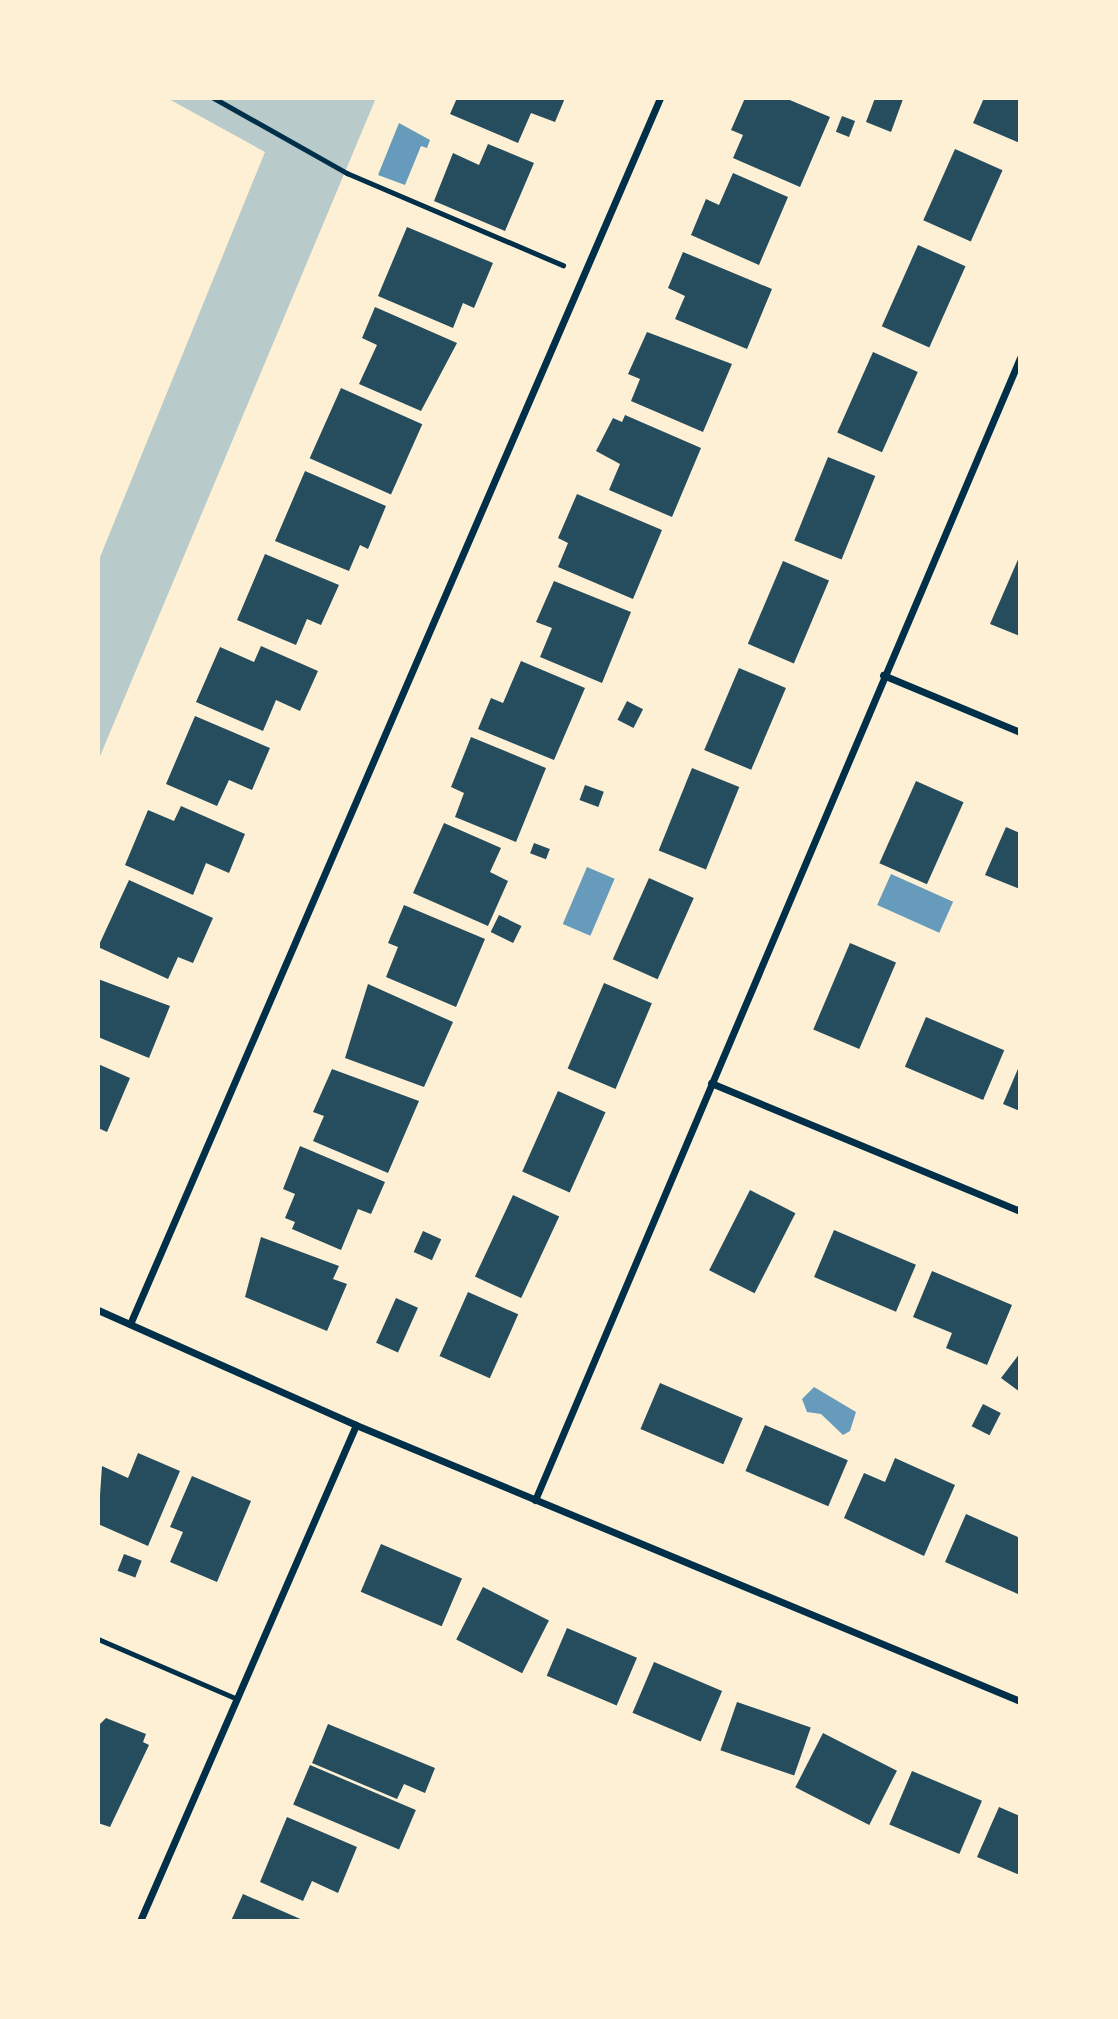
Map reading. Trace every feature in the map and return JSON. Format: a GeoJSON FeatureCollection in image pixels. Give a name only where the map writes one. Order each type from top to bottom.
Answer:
{"type":"FeatureCollection","features":[{"type":"Feature","properties":{"kind":"street"},"geometry":{"type":"LineString","coordinates":[[130,1324],[660,98]]}},
{"type":"Feature","properties":{"kind":"street"},"geometry":{"type":"LineString","coordinates":[[536,1500],[1020,358]]}},
{"type":"Feature","properties":{"kind":"street"},"geometry":{"type":"LineString","coordinates":[[884,675],[1020,732]]}},
{"type":"Feature","properties":{"kind":"street"},"geometry":{"type":"LineString","coordinates":[[711,1083],[1020,1211]]}},
{"type":"Feature","properties":{"kind":"street"},"geometry":{"type":"LineString","coordinates":[[98,1310],[356,1425],[1020,1701]]}},
{"type":"Feature","properties":{"kind":"street"},"geometry":{"type":"LineString","coordinates":[[141,1921],[356,1425]]}},
{"type":"Feature","properties":{"kind":"lane"},"geometry":{"type":"LineString","coordinates":[[98,1639],[237,1699]]}},
{"type":"Feature","properties":{"kind":"path"},"geometry":{"type":"LineString","coordinates":[[214,98],[347,173],[584,274]]}},
{"type":"Feature","properties":{"kind":"shaded area"},"geometry":{"type":"Polygon","coordinates":[[[167,98],[376,98],[98,761],[98,562],[265,152],[167,98]]]}},
{"type":"Feature","properties":{"kind":"water"},"geometry":{"type":"Polygon","coordinates":[[[399,123],[430,140],[427,148],[421,146],[405,185],[378,175],[399,123]]]}},
{"type":"Feature","properties":{"kind":"water"},"geometry":{"type":"Polygon","coordinates":[[[587,867],[615,879],[590,936],[563,924],[587,867]]]}},
{"type":"Feature","properties":{"kind":"water"},"geometry":{"type":"Polygon","coordinates":[[[891,874],[953,902],[939,933],[877,905],[891,874]]]}},
{"type":"Feature","properties":{"kind":"water"},"geometry":{"type":"Polygon","coordinates":[[[814,1387],[856,1412],[850,1431],[843,1435],[821,1414],[807,1412],[802,1399],[814,1387]]]}},
{"type":"Feature","properties":{"kind":"building"},"geometry":{"type":"Polygon","coordinates":[[[457,98],[565,98],[555,122],[531,113],[518,143],[450,114],[457,98]]]}},
{"type":"Feature","properties":{"kind":"building"},"geometry":{"type":"Polygon","coordinates":[[[745,98],[785,98],[830,117],[800,187],[733,158],[743,135],[731,130],[745,98]]]}},
{"type":"Feature","properties":{"kind":"building"},"geometry":{"type":"Polygon","coordinates":[[[875,98],[903,99],[891,132],[866,122],[875,98]]]}},
{"type":"Feature","properties":{"kind":"building"},"geometry":{"type":"Polygon","coordinates":[[[984,98],[1020,98],[1020,143],[973,123],[984,98]]]}},
{"type":"Feature","properties":{"kind":"building"},"geometry":{"type":"Polygon","coordinates":[[[842,116],[855,121],[849,137],[836,132],[842,116]]]}},
{"type":"Feature","properties":{"kind":"building"},"geometry":{"type":"Polygon","coordinates":[[[488,144],[534,163],[505,231],[434,201],[453,153],[479,165],[488,144]]]}},
{"type":"Feature","properties":{"kind":"building"},"geometry":{"type":"Polygon","coordinates":[[[955,149],[1003,170],[971,241],[923,220],[955,149]]]}},
{"type":"Feature","properties":{"kind":"building"},"geometry":{"type":"Polygon","coordinates":[[[733,173],[788,197],[759,265],[691,235],[706,199],[719,205],[733,173]]]}},
{"type":"Feature","properties":{"kind":"building"},"geometry":{"type":"Polygon","coordinates":[[[407,227],[493,263],[474,308],[463,303],[453,328],[378,296],[407,227]]]}},
{"type":"Feature","properties":{"kind":"building"},"geometry":{"type":"Polygon","coordinates":[[[918,245],[966,266],[929,347],[882,326],[918,245]]]}},
{"type":"Feature","properties":{"kind":"building"},"geometry":{"type":"Polygon","coordinates":[[[683,252],[772,289],[747,349],[675,319],[685,296],[668,288],[683,252]]]}},
{"type":"Feature","properties":{"kind":"building"},"geometry":{"type":"Polygon","coordinates":[[[375,307],[457,343],[421,411],[359,384],[377,345],[362,338],[375,307]]]}},
{"type":"Feature","properties":{"kind":"building"},"geometry":{"type":"Polygon","coordinates":[[[647,332],[732,364],[703,432],[631,401],[640,379],[628,374],[647,332]]]}},
{"type":"Feature","properties":{"kind":"building"},"geometry":{"type":"Polygon","coordinates":[[[873,352],[918,372],[882,452],[837,432],[873,352]]]}},
{"type":"Feature","properties":{"kind":"building"},"geometry":{"type":"Polygon","coordinates":[[[341,388],[422,424],[391,495],[310,458],[341,388]]]}},
{"type":"Feature","properties":{"kind":"building"},"geometry":{"type":"Polygon","coordinates":[[[625,415],[701,448],[672,517],[609,490],[620,464],[596,451],[613,418],[622,422],[625,415]]]}},
{"type":"Feature","properties":{"kind":"building"},"geometry":{"type":"Polygon","coordinates":[[[828,457],[875,476],[842,560],[794,540],[828,457]]]}},
{"type":"Feature","properties":{"kind":"building"},"geometry":{"type":"Polygon","coordinates":[[[305,471],[386,506],[368,549],[360,545],[349,571],[275,541],[305,471]]]}},
{"type":"Feature","properties":{"kind":"building"},"geometry":{"type":"Polygon","coordinates":[[[577,494],[662,530],[633,599],[558,567],[568,543],[558,538],[577,494]]]}},
{"type":"Feature","properties":{"kind":"building"},"geometry":{"type":"Polygon","coordinates":[[[265,554],[339,585],[321,625],[307,619],[296,645],[237,620],[265,554]]]}},
{"type":"Feature","properties":{"kind":"building"},"geometry":{"type":"Polygon","coordinates":[[[1020,555],[1020,636],[990,624],[1020,555]]]}},
{"type":"Feature","properties":{"kind":"building"},"geometry":{"type":"Polygon","coordinates":[[[783,561],[829,581],[794,663],[748,644],[783,561]]]}},
{"type":"Feature","properties":{"kind":"building"},"geometry":{"type":"Polygon","coordinates":[[[554,581],[631,612],[602,683],[540,657],[552,628],[536,622],[554,581]]]}},
{"type":"Feature","properties":{"kind":"building"},"geometry":{"type":"Polygon","coordinates":[[[261,646],[318,671],[300,711],[276,700],[263,731],[196,702],[220,647],[254,662],[261,646]]]}},
{"type":"Feature","properties":{"kind":"building"},"geometry":{"type":"Polygon","coordinates":[[[521,661],[585,688],[554,760],[478,729],[491,698],[503,703],[521,661]]]}},
{"type":"Feature","properties":{"kind":"building"},"geometry":{"type":"Polygon","coordinates":[[[739,668],[786,688],[751,770],[704,750],[739,668]]]}},
{"type":"Feature","properties":{"kind":"building"},"geometry":{"type":"Polygon","coordinates":[[[627,701],[643,709],[634,728],[617,720],[627,701]]]}},
{"type":"Feature","properties":{"kind":"building"},"geometry":{"type":"Polygon","coordinates":[[[195,716],[270,748],[252,790],[229,780],[217,806],[166,784],[195,716]]]}},
{"type":"Feature","properties":{"kind":"building"},"geometry":{"type":"Polygon","coordinates":[[[471,737],[546,768],[516,842],[455,817],[464,793],[451,787],[471,737]]]}},
{"type":"Feature","properties":{"kind":"building"},"geometry":{"type":"Polygon","coordinates":[[[692,768],[739,787],[706,870],[659,851],[692,768]]]}},
{"type":"Feature","properties":{"kind":"building"},"geometry":{"type":"Polygon","coordinates":[[[916,781],[964,802],[927,884],[879,863],[916,781]]]}},
{"type":"Feature","properties":{"kind":"building"},"geometry":{"type":"Polygon","coordinates":[[[585,785],[604,792],[598,807],[580,800],[585,785]]]}},
{"type":"Feature","properties":{"kind":"building"},"geometry":{"type":"Polygon","coordinates":[[[181,806],[245,834],[229,873],[206,863],[193,895],[125,865],[148,810],[174,821],[181,806]]]}},
{"type":"Feature","properties":{"kind":"building"},"geometry":{"type":"Polygon","coordinates":[[[444,823],[501,848],[490,872],[508,881],[488,926],[413,893],[444,823]]]}},
{"type":"Feature","properties":{"kind":"building"},"geometry":{"type":"Polygon","coordinates":[[[1006,827],[1020,833],[1020,889],[985,875],[1006,827]]]}},
{"type":"Feature","properties":{"kind":"building"},"geometry":{"type":"Polygon","coordinates":[[[534,843],[550,849],[546,859],[530,853],[534,843]]]}},
{"type":"Feature","properties":{"kind":"building"},"geometry":{"type":"Polygon","coordinates":[[[649,878],[694,898],[658,979],[613,959],[649,878]]]}},
{"type":"Feature","properties":{"kind":"building"},"geometry":{"type":"Polygon","coordinates":[[[129,880],[213,918],[193,963],[178,957],[168,979],[98,947],[129,880]]]}},
{"type":"Feature","properties":{"kind":"building"},"geometry":{"type":"Polygon","coordinates":[[[404,905],[485,939],[456,1007],[386,977],[398,947],[388,943],[404,905]]]}},
{"type":"Feature","properties":{"kind":"building"},"geometry":{"type":"Polygon","coordinates":[[[499,915],[521,926],[513,943],[491,932],[499,915]]]}},
{"type":"Feature","properties":{"kind":"building"},"geometry":{"type":"Polygon","coordinates":[[[850,943],[896,963],[859,1049],[813,1030],[850,943]]]}},
{"type":"Feature","properties":{"kind":"building"},"geometry":{"type":"Polygon","coordinates":[[[98,979],[170,1006],[149,1058],[98,1037],[98,979]]]}},
{"type":"Feature","properties":{"kind":"building"},"geometry":{"type":"Polygon","coordinates":[[[604,983],[652,1003],[616,1089],[568,1069],[604,983]]]}},
{"type":"Feature","properties":{"kind":"building"},"geometry":{"type":"Polygon","coordinates":[[[368,984],[453,1022],[424,1087],[345,1058],[368,984]]]}},
{"type":"Feature","properties":{"kind":"building"},"geometry":{"type":"Polygon","coordinates":[[[926,1017],[1004,1050],[983,1100],[905,1067],[926,1017]]]}},
{"type":"Feature","properties":{"kind":"building"},"geometry":{"type":"Polygon","coordinates":[[[98,1064],[130,1078],[107,1132],[98,1128],[98,1064]]]}},
{"type":"Feature","properties":{"kind":"building"},"geometry":{"type":"Polygon","coordinates":[[[1020,1064],[1020,1111],[1003,1104],[1020,1064]]]}},
{"type":"Feature","properties":{"kind":"building"},"geometry":{"type":"Polygon","coordinates":[[[332,1069],[419,1101],[388,1173],[313,1141],[324,1116],[313,1112],[332,1069]]]}},
{"type":"Feature","properties":{"kind":"building"},"geometry":{"type":"Polygon","coordinates":[[[558,1091],[606,1112],[570,1193],[522,1171],[558,1091]]]}},
{"type":"Feature","properties":{"kind":"building"},"geometry":{"type":"Polygon","coordinates":[[[300,1146],[385,1182],[371,1214],[358,1209],[341,1250],[292,1229],[295,1222],[285,1218],[295,1194],[283,1189],[300,1146]]]}},
{"type":"Feature","properties":{"kind":"building"},"geometry":{"type":"Polygon","coordinates":[[[750,1190],[795,1213],[755,1293],[709,1270],[750,1190]]]}},
{"type":"Feature","properties":{"kind":"building"},"geometry":{"type":"Polygon","coordinates":[[[513,1195],[559,1217],[521,1298],[475,1277],[513,1195]]]}},
{"type":"Feature","properties":{"kind":"building"},"geometry":{"type":"Polygon","coordinates":[[[834,1230],[916,1265],[896,1312],[814,1277],[834,1230]]]}},
{"type":"Feature","properties":{"kind":"building"},"geometry":{"type":"Polygon","coordinates":[[[423,1231],[441,1239],[432,1260],[414,1252],[423,1231]]]}},
{"type":"Feature","properties":{"kind":"building"},"geometry":{"type":"Polygon","coordinates":[[[261,1237],[339,1266],[333,1279],[347,1284],[327,1331],[245,1297],[261,1237]]]}},
{"type":"Feature","properties":{"kind":"building"},"geometry":{"type":"Polygon","coordinates":[[[932,1271],[1012,1305],[987,1365],[946,1348],[952,1333],[913,1317],[932,1271]]]}},
{"type":"Feature","properties":{"kind":"building"},"geometry":{"type":"Polygon","coordinates":[[[468,1292],[518,1314],[490,1378],[440,1356],[468,1292]]]}},
{"type":"Feature","properties":{"kind":"building"},"geometry":{"type":"Polygon","coordinates":[[[396,1298],[418,1308],[398,1353],[376,1343],[396,1298]]]}},
{"type":"Feature","properties":{"kind":"building"},"geometry":{"type":"Polygon","coordinates":[[[1020,1353],[1020,1392],[1001,1378],[1020,1353]]]}},
{"type":"Feature","properties":{"kind":"building"},"geometry":{"type":"Polygon","coordinates":[[[660,1383],[743,1418],[723,1464],[640,1429],[660,1383]]]}},
{"type":"Feature","properties":{"kind":"building"},"geometry":{"type":"Polygon","coordinates":[[[983,1404],[1001,1413],[989,1435],[972,1426],[983,1404]]]}},
{"type":"Feature","properties":{"kind":"building"},"geometry":{"type":"Polygon","coordinates":[[[765,1425],[848,1460],[828,1506],[745,1471],[765,1425]]]}},
{"type":"Feature","properties":{"kind":"building"},"geometry":{"type":"Polygon","coordinates":[[[138,1453],[180,1471],[148,1546],[98,1524],[102,1466],[128,1478],[138,1453]]]}},
{"type":"Feature","properties":{"kind":"building"},"geometry":{"type":"Polygon","coordinates":[[[895,1458],[955,1485],[924,1556],[844,1518],[864,1473],[885,1482],[895,1458]]]}},
{"type":"Feature","properties":{"kind":"building"},"geometry":{"type":"Polygon","coordinates":[[[192,1476],[251,1501],[217,1582],[170,1562],[183,1532],[170,1527],[192,1476]]]}},
{"type":"Feature","properties":{"kind":"building"},"geometry":{"type":"Polygon","coordinates":[[[966,1514],[1020,1538],[1020,1595],[945,1562],[966,1514]]]}},
{"type":"Feature","properties":{"kind":"building"},"geometry":{"type":"Polygon","coordinates":[[[381,1544],[462,1578],[442,1626],[361,1592],[381,1544]]]}},
{"type":"Feature","properties":{"kind":"building"},"geometry":{"type":"Polygon","coordinates":[[[124,1554],[142,1561],[135,1578],[118,1571],[124,1554]]]}},
{"type":"Feature","properties":{"kind":"building"},"geometry":{"type":"Polygon","coordinates":[[[483,1587],[549,1621],[522,1673],[456,1640],[483,1587]]]}},
{"type":"Feature","properties":{"kind":"building"},"geometry":{"type":"Polygon","coordinates":[[[567,1628],[637,1658],[617,1706],[547,1676],[567,1628]]]}},
{"type":"Feature","properties":{"kind":"building"},"geometry":{"type":"Polygon","coordinates":[[[654,1662],[722,1691],[701,1742],[633,1713],[654,1662]]]}},
{"type":"Feature","properties":{"kind":"building"},"geometry":{"type":"Polygon","coordinates":[[[737,1702],[811,1727],[794,1776],[720,1750],[737,1702]]]}},
{"type":"Feature","properties":{"kind":"building"},"geometry":{"type":"Polygon","coordinates":[[[106,1718],[146,1734],[143,1742],[149,1745],[110,1827],[98,1823],[98,1726],[106,1718]]]}},
{"type":"Feature","properties":{"kind":"building"},"geometry":{"type":"Polygon","coordinates":[[[328,1724],[435,1768],[425,1793],[404,1784],[397,1799],[312,1763],[328,1724]]]}},
{"type":"Feature","properties":{"kind":"building"},"geometry":{"type":"Polygon","coordinates":[[[823,1733],[897,1771],[869,1825],[795,1787],[823,1733]]]}},
{"type":"Feature","properties":{"kind":"building"},"geometry":{"type":"Polygon","coordinates":[[[310,1765],[416,1810],[399,1850],[293,1805],[310,1765]]]}},
{"type":"Feature","properties":{"kind":"building"},"geometry":{"type":"Polygon","coordinates":[[[912,1771],[982,1801],[959,1854],[889,1824],[912,1771]]]}},
{"type":"Feature","properties":{"kind":"building"},"geometry":{"type":"Polygon","coordinates":[[[999,1807],[1020,1816],[1020,1875],[977,1857],[999,1807]]]}},
{"type":"Feature","properties":{"kind":"building"},"geometry":{"type":"Polygon","coordinates":[[[287,1817],[357,1847],[338,1893],[312,1881],[303,1901],[260,1882],[287,1817]]]}},
{"type":"Feature","properties":{"kind":"building"},"geometry":{"type":"Polygon","coordinates":[[[243,1894],[305,1921],[231,1921],[243,1894]]]}}]}
